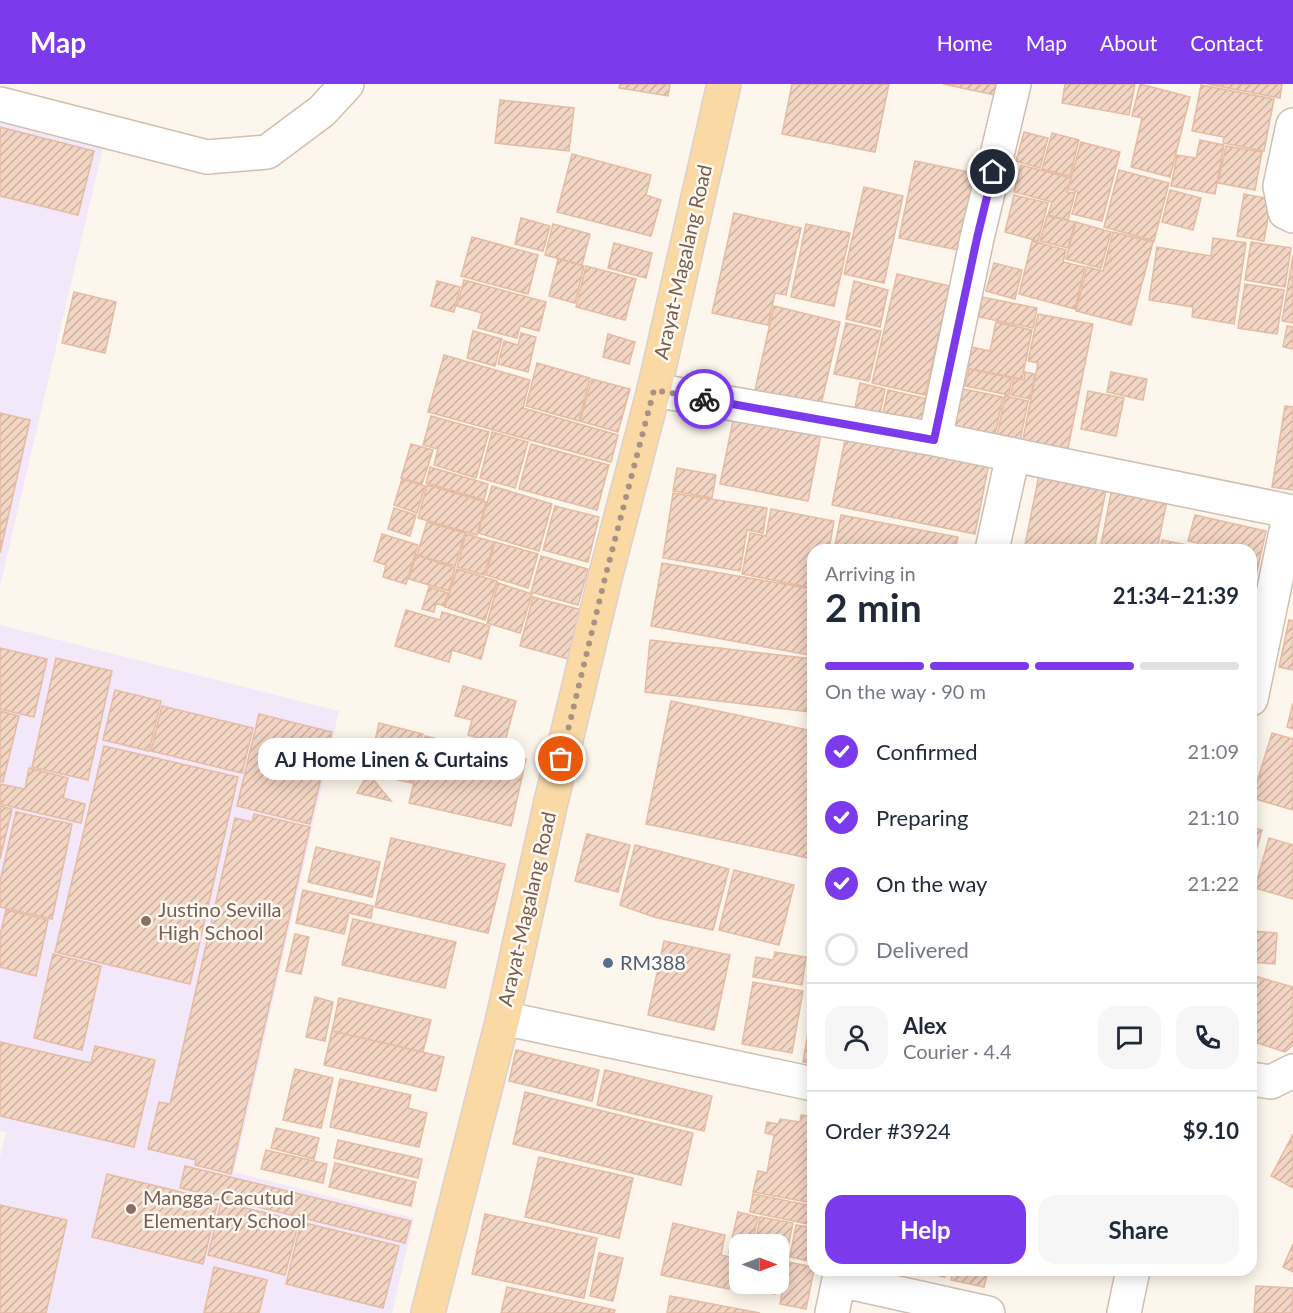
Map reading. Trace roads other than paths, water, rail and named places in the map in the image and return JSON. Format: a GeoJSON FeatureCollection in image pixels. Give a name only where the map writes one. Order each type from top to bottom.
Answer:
{"type":"FeatureCollection","features":[{"type":"Feature","properties":{"kind":"main road","name":"Arayat-Magalang Road"},"geometry":{"type":"LineString","coordinates":[[428,1313],[503,1018],[553,794],[606,574],[654,390],[724,84]]}},
{"type":"Feature","properties":{"kind":"street"},"geometry":{"type":"LineString","coordinates":[[0,104],[207,157],[267,152],[322,111],[347,84]]}},
{"type":"Feature","properties":{"kind":"street"},"geometry":{"type":"LineString","coordinates":[[934,440],[977,238],[1014,84]]}},
{"type":"Feature","properties":{"kind":"street"},"geometry":{"type":"LineString","coordinates":[[1293,125],[1281,186],[1286,212],[1293,216]]}},
{"type":"Feature","properties":{"kind":"street"},"geometry":{"type":"LineString","coordinates":[[654,390],[1013,455],[1292,512],[1257,672]]}},
{"type":"Feature","properties":{"kind":"street"},"geometry":{"type":"LineString","coordinates":[[993,544],[1013,455]]}},
{"type":"Feature","properties":{"kind":"street"},"geometry":{"type":"LineString","coordinates":[[503,1018],[807,1083]]}},
{"type":"Feature","properties":{"kind":"street"},"geometry":{"type":"LineString","coordinates":[[1257,1080],[1271,1083],[1293,1071]]}},
{"type":"Feature","properties":{"kind":"street"},"geometry":{"type":"LineString","coordinates":[[832,1313],[840,1276]]}},
{"type":"Feature","properties":{"kind":"street"},"geometry":{"type":"LineString","coordinates":[[844,1276],[988,1313]]}},
{"type":"Feature","properties":{"kind":"street"},"geometry":{"type":"LineString","coordinates":[[1124,1313],[1131,1276]]}},
{"type":"Feature","properties":{"kind":"place","name":"AJ Home Linen & Curtains"},"geometry":{"type":"Point","coordinates":[561,759]}},
{"type":"Feature","properties":{"kind":"place","name":"Justino Sevilla High School"},"geometry":{"type":"Point","coordinates":[146,921]}},
{"type":"Feature","properties":{"kind":"place","name":"RM388"},"geometry":{"type":"Point","coordinates":[608,963]}},
{"type":"Feature","properties":{"kind":"place","name":"Mangga-Cacutud Elementary School"},"geometry":{"type":"Point","coordinates":[131,1209]}}]}
